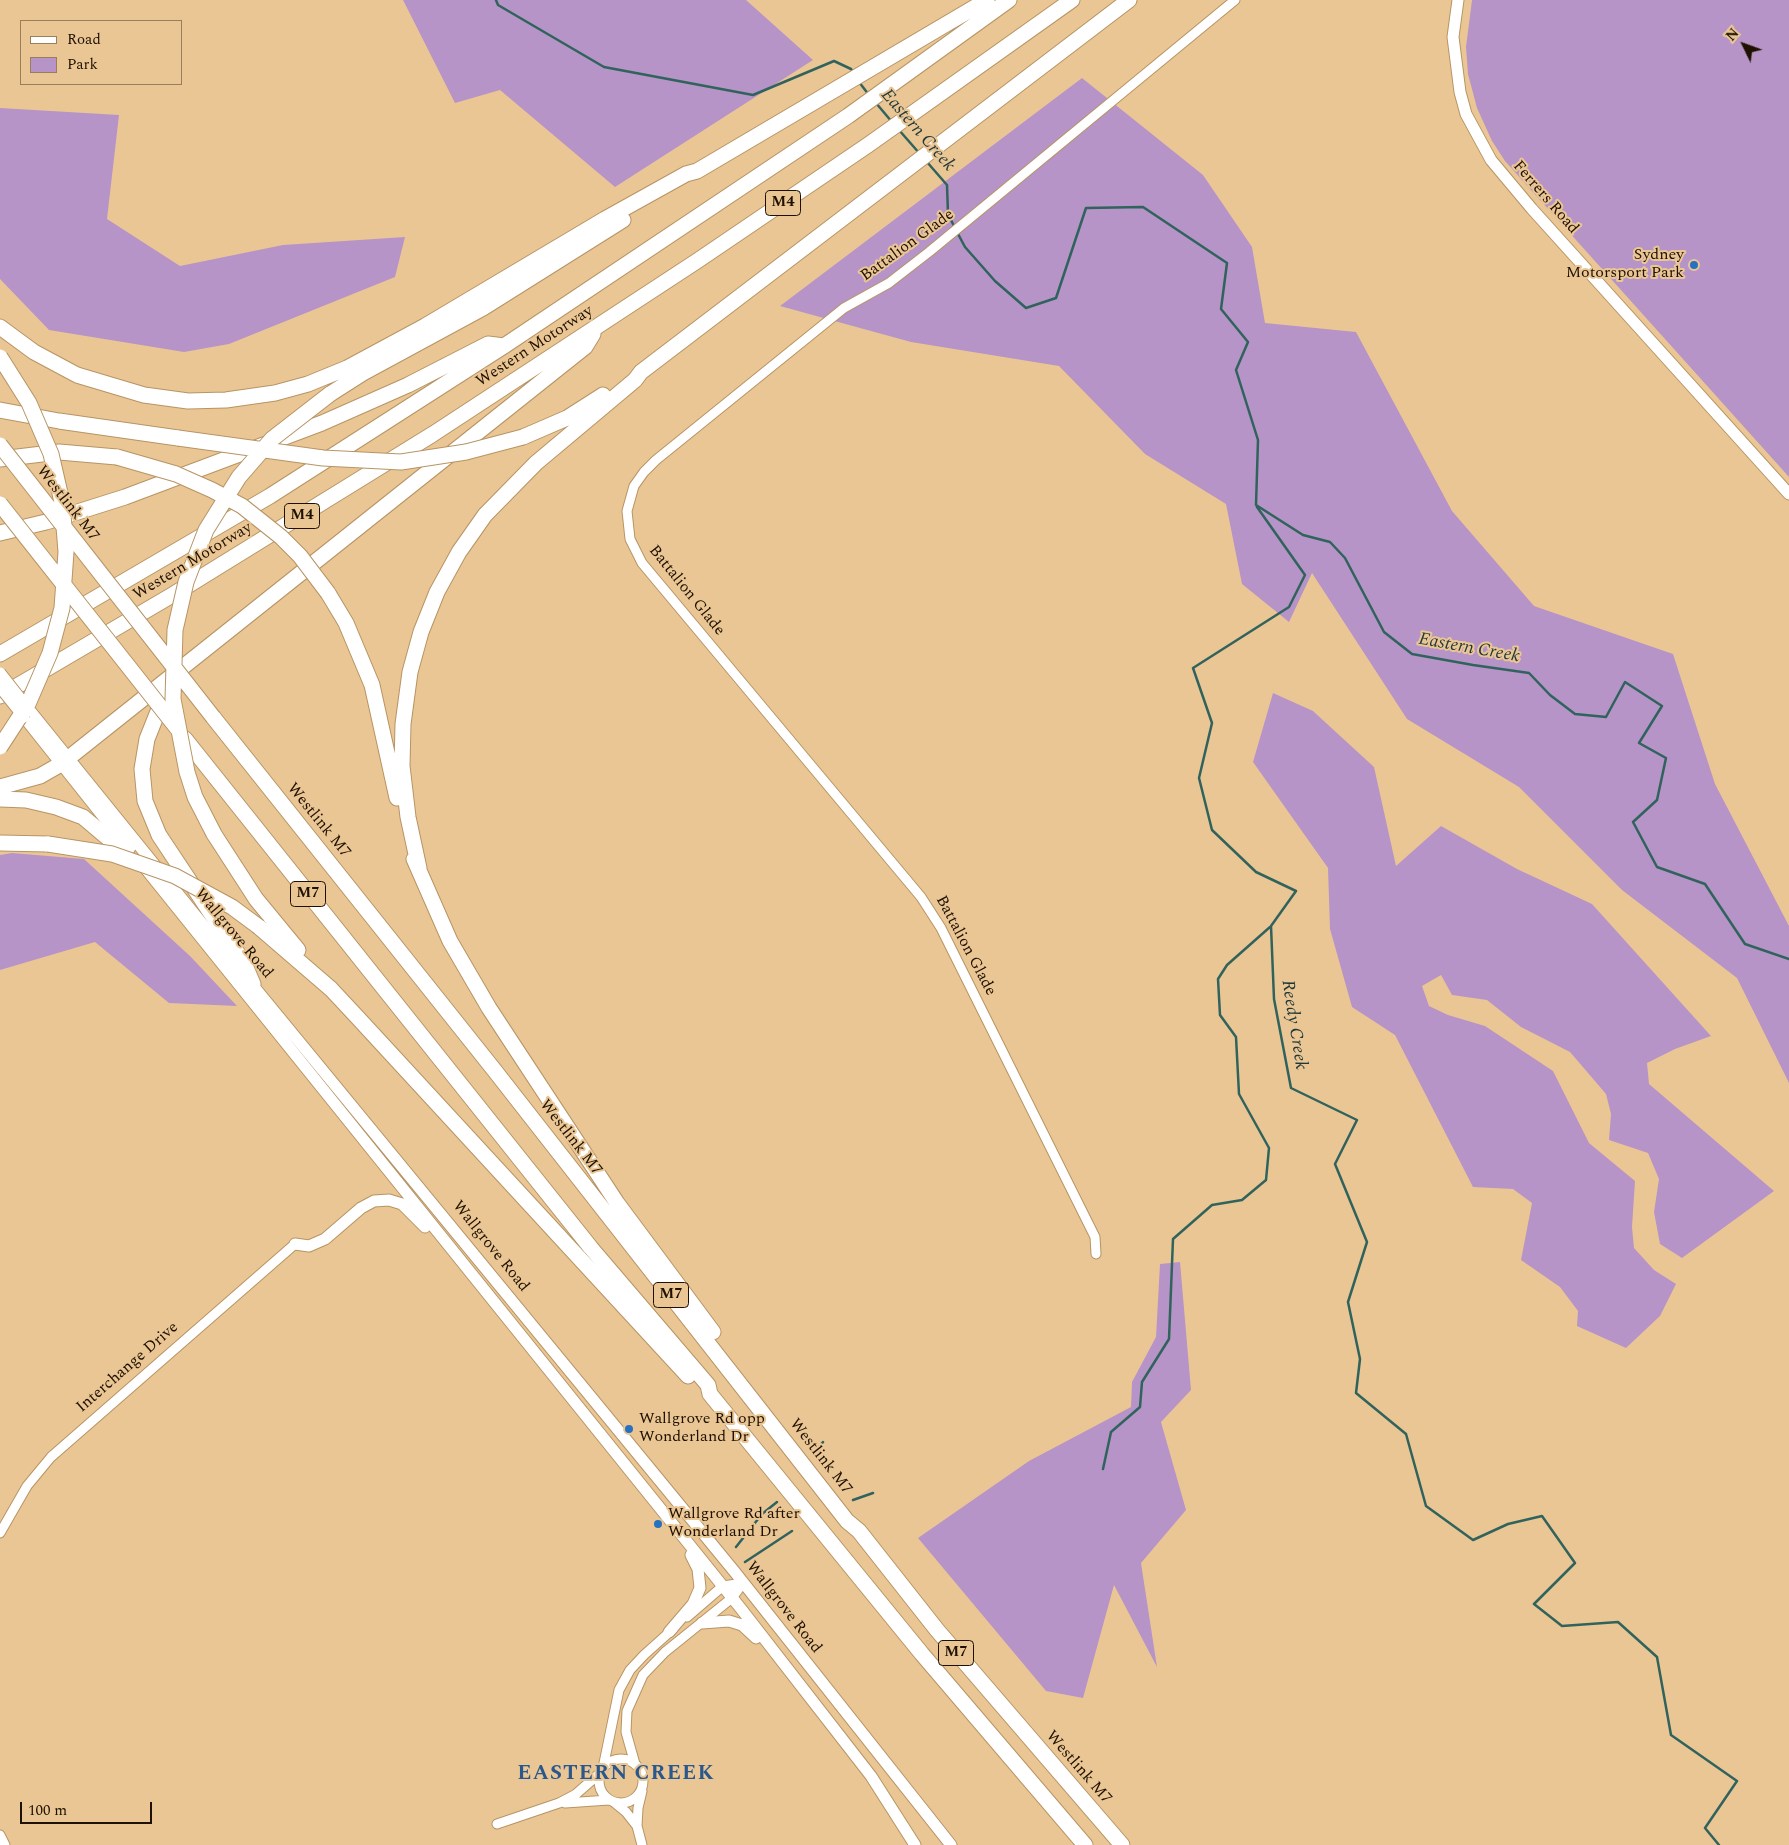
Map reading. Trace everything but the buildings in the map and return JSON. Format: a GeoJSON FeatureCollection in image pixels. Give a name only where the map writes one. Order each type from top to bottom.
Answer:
{"type":"FeatureCollection","features":[{"type":"Feature","properties":{"kind":"highway"},"geometry":{"type":"LineString","coordinates":[[710,1394],[701,1391],[443,1112],[331,989],[256,899],[214,834],[195,797],[187,772],[173,699],[175,630],[186,582],[206,530],[239,477],[272,439],[330,394],[363,372],[483,308],[689,178],[697,171],[987,0]]}},
{"type":"Feature","properties":{"kind":"highway","name":"Western Motorway"},"geometry":{"type":"LineString","coordinates":[[0,654],[270,496],[504,346],[848,116],[1010,0]]}},
{"type":"Feature","properties":{"kind":"highway","name":"Western Motorway"},"geometry":{"type":"LineString","coordinates":[[0,696],[288,525],[598,327],[916,112],[1072,0]]}},
{"type":"Feature","properties":{"kind":"highway"},"geometry":{"type":"LineString","coordinates":[[419,868],[404,784],[403,724],[416,649],[437,592],[472,531],[499,498],[536,463],[641,372],[1129,0]]}},
{"type":"Feature","properties":{"kind":"highway"},"geometry":{"type":"LineString","coordinates":[[0,328],[34,352],[77,375],[136,393],[172,400],[204,401],[276,393],[327,377],[375,354],[489,290],[605,219],[686,174],[697,171]]}},
{"type":"Feature","properties":{"kind":"highway"},"geometry":{"type":"LineString","coordinates":[[0,787],[40,776],[66,761],[585,347],[598,327]]}},
{"type":"Feature","properties":{"kind":"highway"},"geometry":{"type":"LineString","coordinates":[[0,533],[46,522],[124,497],[322,423],[408,385],[488,344],[504,346]]}},
{"type":"Feature","properties":{"kind":"highway"},"geometry":{"type":"LineString","coordinates":[[0,357],[29,402],[51,454],[62,502],[66,552],[62,608],[50,653],[28,704],[0,746]]}},
{"type":"Feature","properties":{"kind":"highway"},"geometry":{"type":"LineString","coordinates":[[0,410],[59,421],[323,458],[401,462],[466,452],[523,437],[567,418],[641,372]]}},
{"type":"Feature","properties":{"kind":"highway","name":"Westlink M7"},"geometry":{"type":"LineString","coordinates":[[0,445],[847,1520],[859,1530],[937,1630],[1123,1845]]}},
{"type":"Feature","properties":{"kind":"highway"},"geometry":{"type":"LineString","coordinates":[[0,459],[59,452],[117,457],[176,474],[229,498],[281,537],[310,568],[346,622],[372,685],[411,853],[450,941],[489,1008],[617,1203],[853,1515],[859,1530]]}},
{"type":"Feature","properties":{"kind":"highway","name":"M7"},"geometry":{"type":"LineString","coordinates":[[0,504],[591,1248],[708,1385],[710,1394],[922,1654],[1085,1845]]}},
{"type":"Feature","properties":{"kind":"highway"},"geometry":{"type":"LineString","coordinates":[[0,541],[46,522]]}},
{"type":"Feature","properties":{"kind":"highway"},"geometry":{"type":"LineString","coordinates":[[186,665],[180,680],[159,709],[147,739],[142,769],[145,801],[159,835],[244,964],[252,984]]}},
{"type":"Feature","properties":{"kind":"highway"},"geometry":{"type":"LineString","coordinates":[[0,799],[26,800],[56,807],[84,817],[115,844],[128,847]]}},
{"type":"Feature","properties":{"kind":"highway"},"geometry":{"type":"LineString","coordinates":[[0,843],[48,844],[112,854],[174,876],[225,903],[259,927],[331,989]]}},
{"type":"Feature","properties":{"kind":"main road","name":"Ferrers Road"},"geometry":{"type":"LineString","coordinates":[[1458,0],[1453,37],[1454,64],[1466,114],[1491,160],[1538,216],[1789,494]]}},
{"type":"Feature","properties":{"kind":"main road","name":"Wallgrove Road"},"geometry":{"type":"LineString","coordinates":[[0,673],[28,714],[66,761],[252,984],[743,1583],[849,1719],[951,1845]]}},
{"type":"Feature","properties":{"kind":"main road","name":"Wallgrove Road"},"geometry":{"type":"LineString","coordinates":[[0,688],[28,714]]}},
{"type":"Feature","properties":{"kind":"main road","name":"Wallgrove Road"},"geometry":{"type":"LineString","coordinates":[[66,761],[128,847],[723,1586],[871,1776],[915,1845]]}},
{"type":"Feature","properties":{"kind":"main road"},"geometry":{"type":"LineString","coordinates":[[295,1244],[309,1246],[317,1244],[367,1204],[389,1200],[402,1204],[471,1275]]}},
{"type":"Feature","properties":{"kind":"main road"},"geometry":{"type":"LineString","coordinates":[[494,1303],[507,1294]]}},
{"type":"Feature","properties":{"kind":"main road"},"geometry":{"type":"LineString","coordinates":[[669,1632],[693,1604],[700,1588],[698,1569],[683,1537]]}},
{"type":"Feature","properties":{"kind":"main road"},"geometry":{"type":"LineString","coordinates":[[702,1623],[720,1620],[742,1625],[801,1687]]}},
{"type":"Feature","properties":{"kind":"street","name":"Battalion Glade"},"geometry":{"type":"LineString","coordinates":[[1096,1254],[1095,1237],[1080,1205],[941,928],[922,897],[642,563],[633,547],[628,530],[627,512],[631,494],[638,479],[649,466],[844,308],[889,283],[929,252],[1235,0]]}},
{"type":"Feature","properties":{"kind":"street","name":"Interchange Drive"},"geometry":{"type":"LineString","coordinates":[[0,1533],[28,1486],[51,1457],[295,1244]]}},
{"type":"Feature","properties":{"kind":"street"},"geometry":{"type":"LineString","coordinates":[[637,1826],[626,1812],[611,1801],[600,1788],[612,1717],[619,1690],[630,1670],[669,1632],[723,1586],[743,1583]]}},
{"type":"Feature","properties":{"kind":"street"},"geometry":{"type":"LineString","coordinates":[[642,1845],[637,1826],[643,1776],[635,1764],[626,1732],[627,1711],[634,1692],[643,1675],[654,1663],[732,1598],[743,1583]]}},
{"type":"Feature","properties":{"kind":"street"},"geometry":{"type":"LineString","coordinates":[[497,1824],[559,1803],[576,1794],[609,1763],[622,1759],[635,1764]]}},
{"type":"Feature","properties":{"kind":"street"},"geometry":{"type":"LineString","coordinates":[[559,1803],[611,1801],[626,1803],[632,1800],[641,1790],[643,1784]]}},
{"type":"Feature","properties":{"kind":"street"},"geometry":{"type":"LineString","coordinates":[[0,1835],[5,1845]]}},
{"type":"Feature","properties":{"kind":"green space"},"geometry":{"type":"Polygon","coordinates":[[[403,0],[746,0],[813,60],[615,187],[500,90],[455,103],[403,0]]]}},
{"type":"Feature","properties":{"kind":"green space","name":"Sydney Motorsport Park"},"geometry":{"type":"Polygon","coordinates":[[[1472,0],[1789,0],[1789,477],[1505,161],[1492,141],[1477,108],[1468,74],[1466,47],[1472,0]]]}},
{"type":"Feature","properties":{"kind":"green space"},"geometry":{"type":"Polygon","coordinates":[[[1082,78],[1203,175],[1252,247],[1265,323],[1356,332],[1452,511],[1534,606],[1673,654],[1715,784],[1789,926],[1789,1083],[1737,978],[1622,890],[1519,787],[1407,719],[1312,573],[1289,622],[1242,584],[1226,504],[1145,454],[1059,366],[911,342],[780,306],[1082,78]]]}},
{"type":"Feature","properties":{"kind":"green space"},"geometry":{"type":"Polygon","coordinates":[[[0,108],[119,115],[107,219],[180,266],[283,245],[405,237],[395,277],[229,344],[184,352],[49,330],[0,279],[0,108]]]}},
{"type":"Feature","properties":{"kind":"green space"},"geometry":{"type":"Polygon","coordinates":[[[1273,693],[1313,711],[1374,767],[1396,866],[1441,826],[1517,869],[1592,904],[1711,1036],[1675,1049],[1647,1063],[1649,1084],[1774,1191],[1682,1258],[1660,1244],[1654,1212],[1659,1179],[1648,1153],[1609,1140],[1611,1114],[1606,1094],[1570,1052],[1521,1027],[1487,1000],[1452,995],[1441,975],[1422,986],[1429,1006],[1448,1015],[1485,1026],[1553,1071],[1589,1143],[1635,1181],[1632,1227],[1634,1248],[1654,1270],[1676,1284],[1660,1316],[1626,1348],[1577,1326],[1578,1311],[1560,1287],[1521,1260],[1532,1203],[1513,1189],[1473,1187],[1395,1035],[1352,1007],[1330,929],[1328,868],[1253,762],[1273,693]]]}},
{"type":"Feature","properties":{"kind":"green space"},"geometry":{"type":"Polygon","coordinates":[[[12,853],[84,859],[190,956],[237,1006],[169,1003],[95,942],[0,970],[0,855],[12,853]]]}},
{"type":"Feature","properties":{"kind":"green space"},"geometry":{"type":"Polygon","coordinates":[[[1180,1262],[1191,1390],[1161,1422],[1186,1510],[1141,1563],[1157,1667],[1114,1585],[1083,1698],[1046,1691],[918,1538],[1029,1461],[1131,1407],[1132,1382],[1156,1337],[1160,1264],[1180,1262]]]}},
{"type":"Feature","properties":{"kind":"waterway","name":"Eastern Creek"},"geometry":{"type":"LineString","coordinates":[[496,0],[498,5],[604,67],[753,95],[834,61],[851,69],[854,73]]}},
{"type":"Feature","properties":{"kind":"waterway","name":"Eastern Creek"},"geometry":{"type":"LineString","coordinates":[[859,82],[869,95]]}},
{"type":"Feature","properties":{"kind":"waterway","name":"Eastern Creek"},"geometry":{"type":"LineString","coordinates":[[876,103],[892,122]]}},
{"type":"Feature","properties":{"kind":"waterway","name":"Eastern Creek"},"geometry":{"type":"LineString","coordinates":[[899,130],[920,154]]}},
{"type":"Feature","properties":{"kind":"waterway","name":"Eastern Creek"},"geometry":{"type":"LineString","coordinates":[[927,162],[947,185],[948,214],[955,228]]}},
{"type":"Feature","properties":{"kind":"waterway","name":"Eastern Creek"},"geometry":{"type":"LineString","coordinates":[[957,232],[965,247],[995,281],[1026,308],[1056,298],[1086,208],[1143,207],[1227,263],[1221,309],[1248,342],[1236,370],[1258,440],[1256,505],[1303,535],[1330,542],[1345,558],[1384,632],[1412,654],[1529,673],[1550,695],[1575,714],[1606,717],[1625,682],[1662,706],[1639,743],[1666,758],[1657,800],[1633,822],[1657,867],[1705,884],[1745,944],[1789,959]]}},
{"type":"Feature","properties":{"kind":"waterway","name":"Reedy Creek"},"geometry":{"type":"LineString","coordinates":[[1257,507],[1305,575],[1289,607],[1193,668],[1212,723],[1199,778],[1212,830],[1256,872],[1296,891],[1271,926],[1274,999],[1291,1088],[1357,1120],[1335,1164],[1367,1242],[1348,1302],[1360,1359],[1356,1393],[1406,1434],[1426,1506],[1473,1540],[1508,1524],[1542,1516],[1575,1563],[1534,1604],[1562,1626],[1618,1622],[1657,1657],[1671,1735],[1737,1781],[1705,1828],[1719,1845]]}},
{"type":"Feature","properties":{"kind":"waterway"},"geometry":{"type":"LineString","coordinates":[[1103,1469],[1111,1432],[1140,1407],[1142,1382],[1169,1339],[1173,1239],[1212,1205],[1242,1200],[1266,1180],[1269,1148],[1239,1094],[1236,1037],[1220,1015],[1218,979],[1227,965],[1270,927]]}},
{"type":"Feature","properties":{"kind":"waterway"},"geometry":{"type":"LineString","coordinates":[[816,1451],[823,1442]]}},
{"type":"Feature","properties":{"kind":"waterway"},"geometry":{"type":"LineString","coordinates":[[853,1500],[873,1493]]}},
{"type":"Feature","properties":{"kind":"waterway"},"geometry":{"type":"LineString","coordinates":[[736,1547],[762,1514],[777,1502]]}},
{"type":"Feature","properties":{"kind":"waterway"},"geometry":{"type":"LineString","coordinates":[[745,1562],[792,1531]]}},
{"type":"Feature","properties":{"kind":"place","name":"Sydney Motorsport Park"},"geometry":{"type":"Point","coordinates":[1694,265]}},
{"type":"Feature","properties":{"kind":"place","name":"Wallgrove Rd opp Wonderland Dr"},"geometry":{"type":"Point","coordinates":[629,1429]}},
{"type":"Feature","properties":{"kind":"place","name":"Wallgrove Rd after Wonderland Dr"},"geometry":{"type":"Point","coordinates":[658,1524]}},
{"type":"Feature","properties":{"kind":"district","name":"EASTERN CREEK"},"geometry":{"type":"Point","coordinates":[616,1775]}}]}
